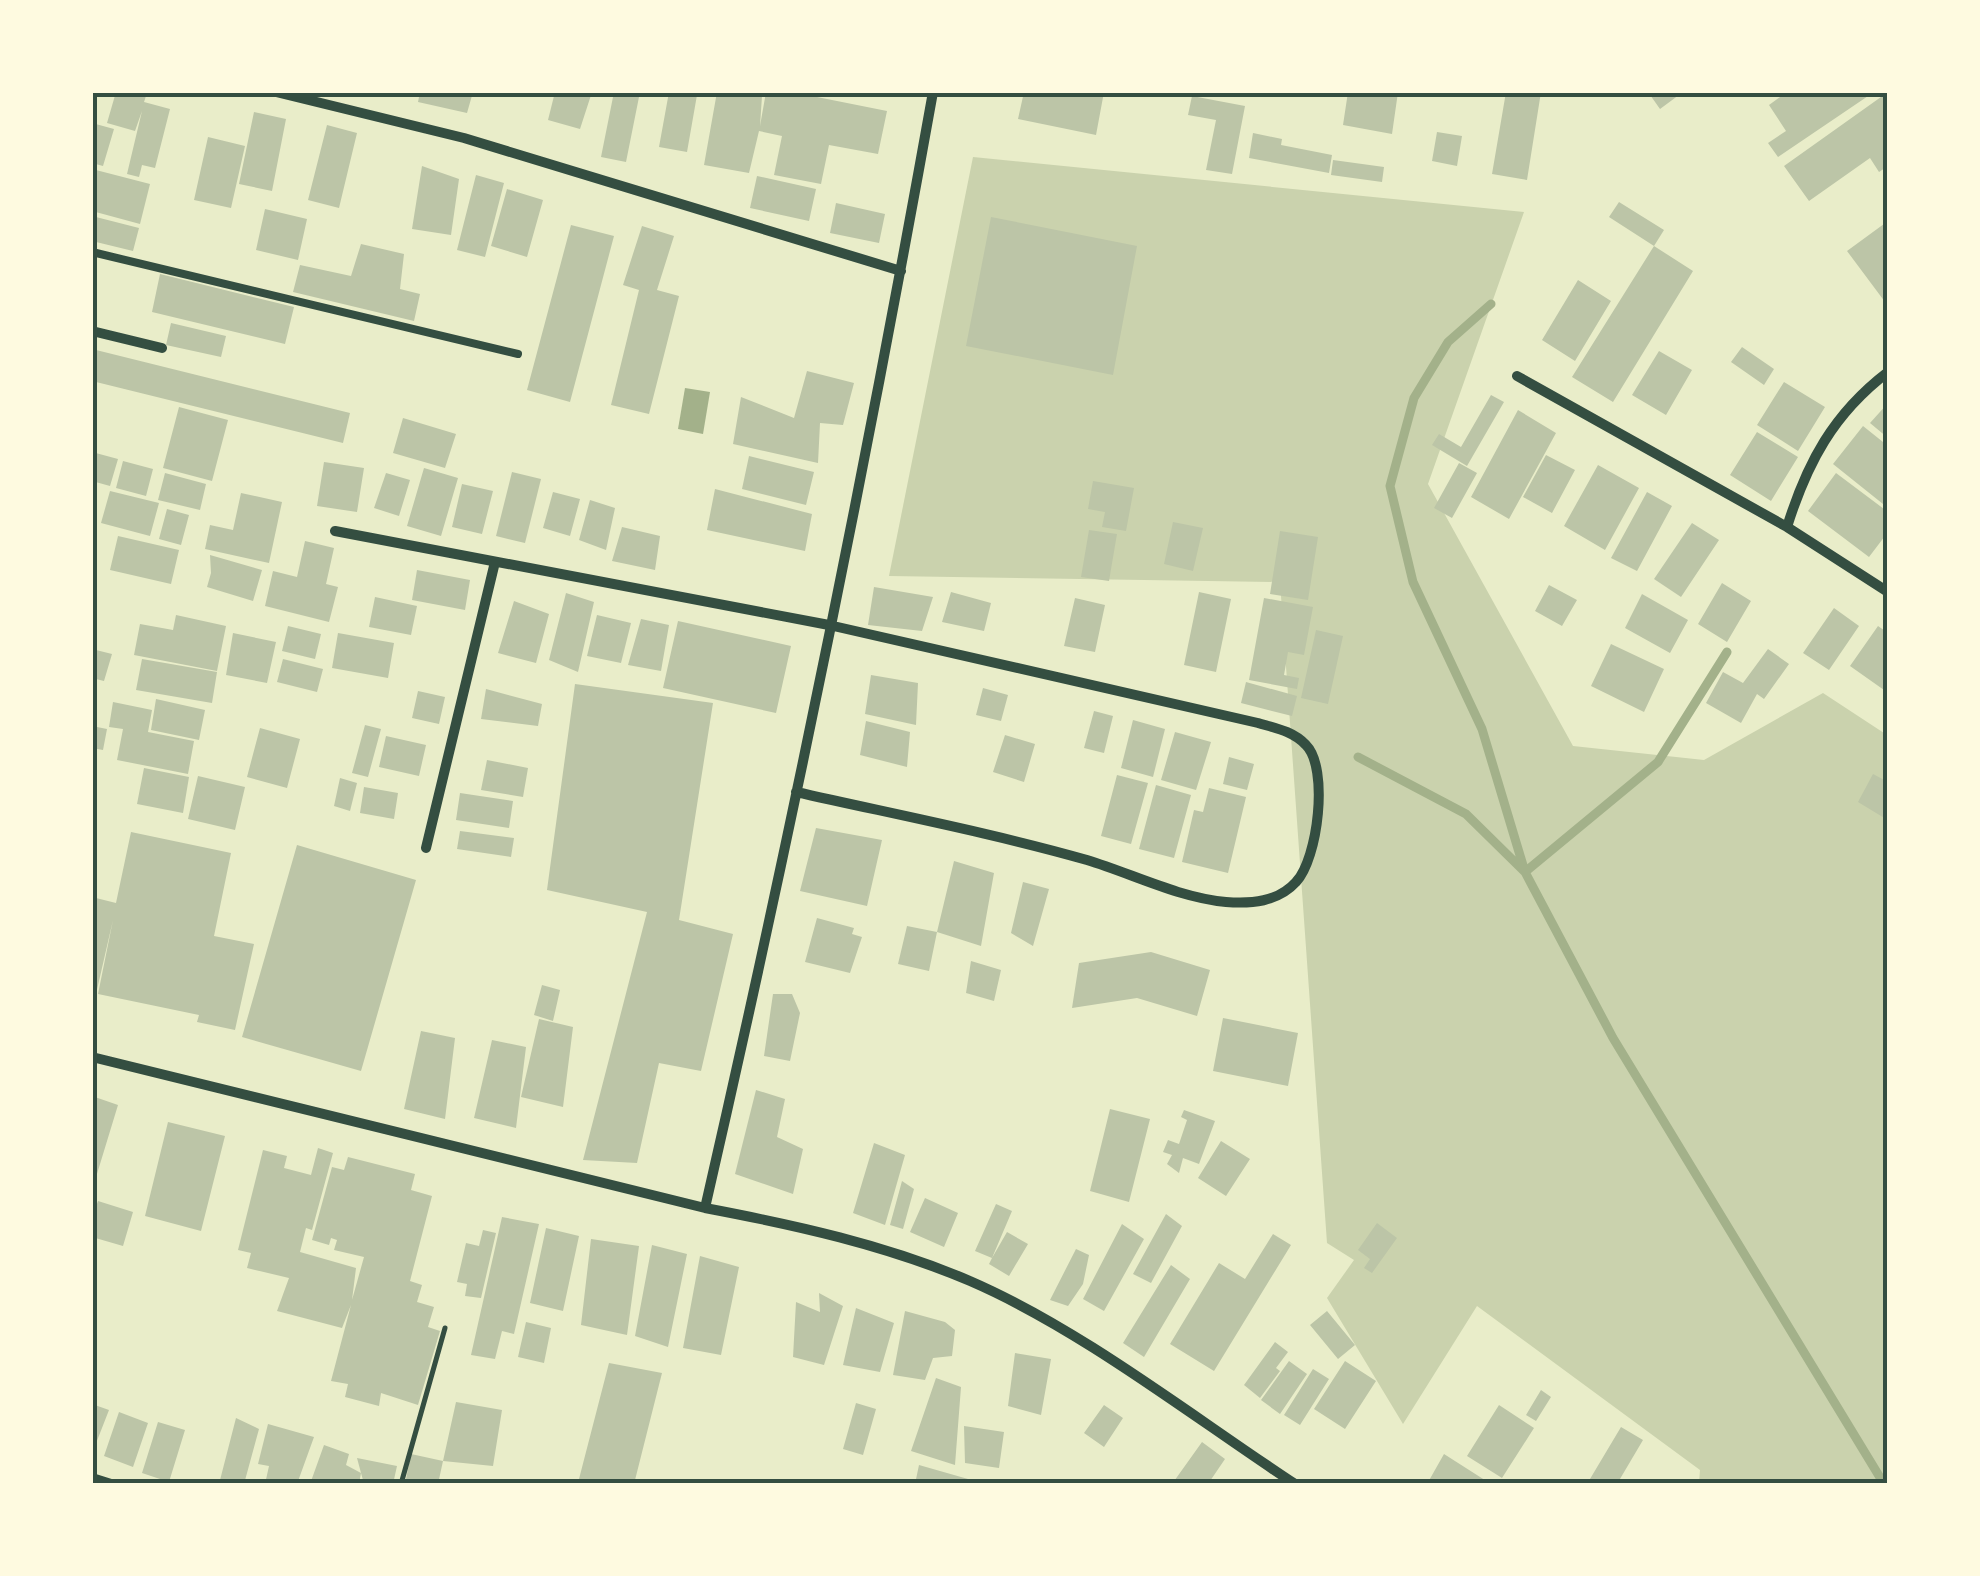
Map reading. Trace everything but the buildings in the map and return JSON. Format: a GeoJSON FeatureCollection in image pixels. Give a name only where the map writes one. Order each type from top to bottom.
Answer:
{"type":"FeatureCollection","features":[{"type":"Feature","properties":{"kind":"street"},"geometry":{"type":"LineString","coordinates":[[276,92],[464,138],[901,271]]}},
{"type":"Feature","properties":{"kind":"street"},"geometry":{"type":"LineString","coordinates":[[705,1208],[760,970],[901,271],[933,92]]}},
{"type":"Feature","properties":{"kind":"street"},"geometry":{"type":"LineString","coordinates":[[92,331],[162,348]]}},
{"type":"Feature","properties":{"kind":"street"},"geometry":{"type":"LineString","coordinates":[[1788,527],[1802,477],[1844,412],[1888,372]]}},
{"type":"Feature","properties":{"kind":"street"},"geometry":{"type":"LineString","coordinates":[[1517,376],[1788,527],[1888,592]]}},
{"type":"Feature","properties":{"kind":"street"},"geometry":{"type":"LineString","coordinates":[[336,531],[829,625],[1258,723],[1287,731],[1306,744],[1318,762],[1320,791],[1309,857],[1298,882],[1268,901],[1226,902],[1152,885],[1088,861],[796,792]]}},
{"type":"Feature","properties":{"kind":"street"},"geometry":{"type":"LineString","coordinates":[[426,848],[496,562]]}},
{"type":"Feature","properties":{"kind":"street"},"geometry":{"type":"LineString","coordinates":[[92,1057],[705,1208],[796,1225],[970,1281],[1095,1350],[1295,1484]]}},
{"type":"Feature","properties":{"kind":"street"},"geometry":{"type":"LineString","coordinates":[[92,1478],[111,1484]]}},
{"type":"Feature","properties":{"kind":"lane"},"geometry":{"type":"LineString","coordinates":[[92,252],[518,354]]}},
{"type":"Feature","properties":{"kind":"path"},"geometry":{"type":"LineString","coordinates":[[401,1484],[445,1328]]}},
{"type":"Feature","properties":{"kind":"shaded area"},"geometry":{"type":"Polygon","coordinates":[[[973,157],[1524,212],[1428,484],[1573,746],[1704,760],[1823,693],[1887,735],[1887,1483],[1699,1483],[1700,1470],[1477,1306],[1403,1424],[1327,1298],[1354,1260],[1327,1243],[1280,582],[889,576],[973,157]]]}},
{"type":"Feature","properties":{"kind":"shaded area"},"geometry":{"type":"Polygon","coordinates":[[[685,388],[710,392],[703,434],[678,429],[685,388]]]}},
{"type":"Feature","properties":{"kind":"waterway"},"geometry":{"type":"LineString","coordinates":[[1491,304],[1448,342],[1414,398],[1390,486],[1413,582],[1482,729],[1525,872],[1613,1038],[1884,1484]]}},
{"type":"Feature","properties":{"kind":"waterway"},"geometry":{"type":"LineString","coordinates":[[1358,757],[1466,814],[1525,872],[1658,762],[1727,652]]}}]}
